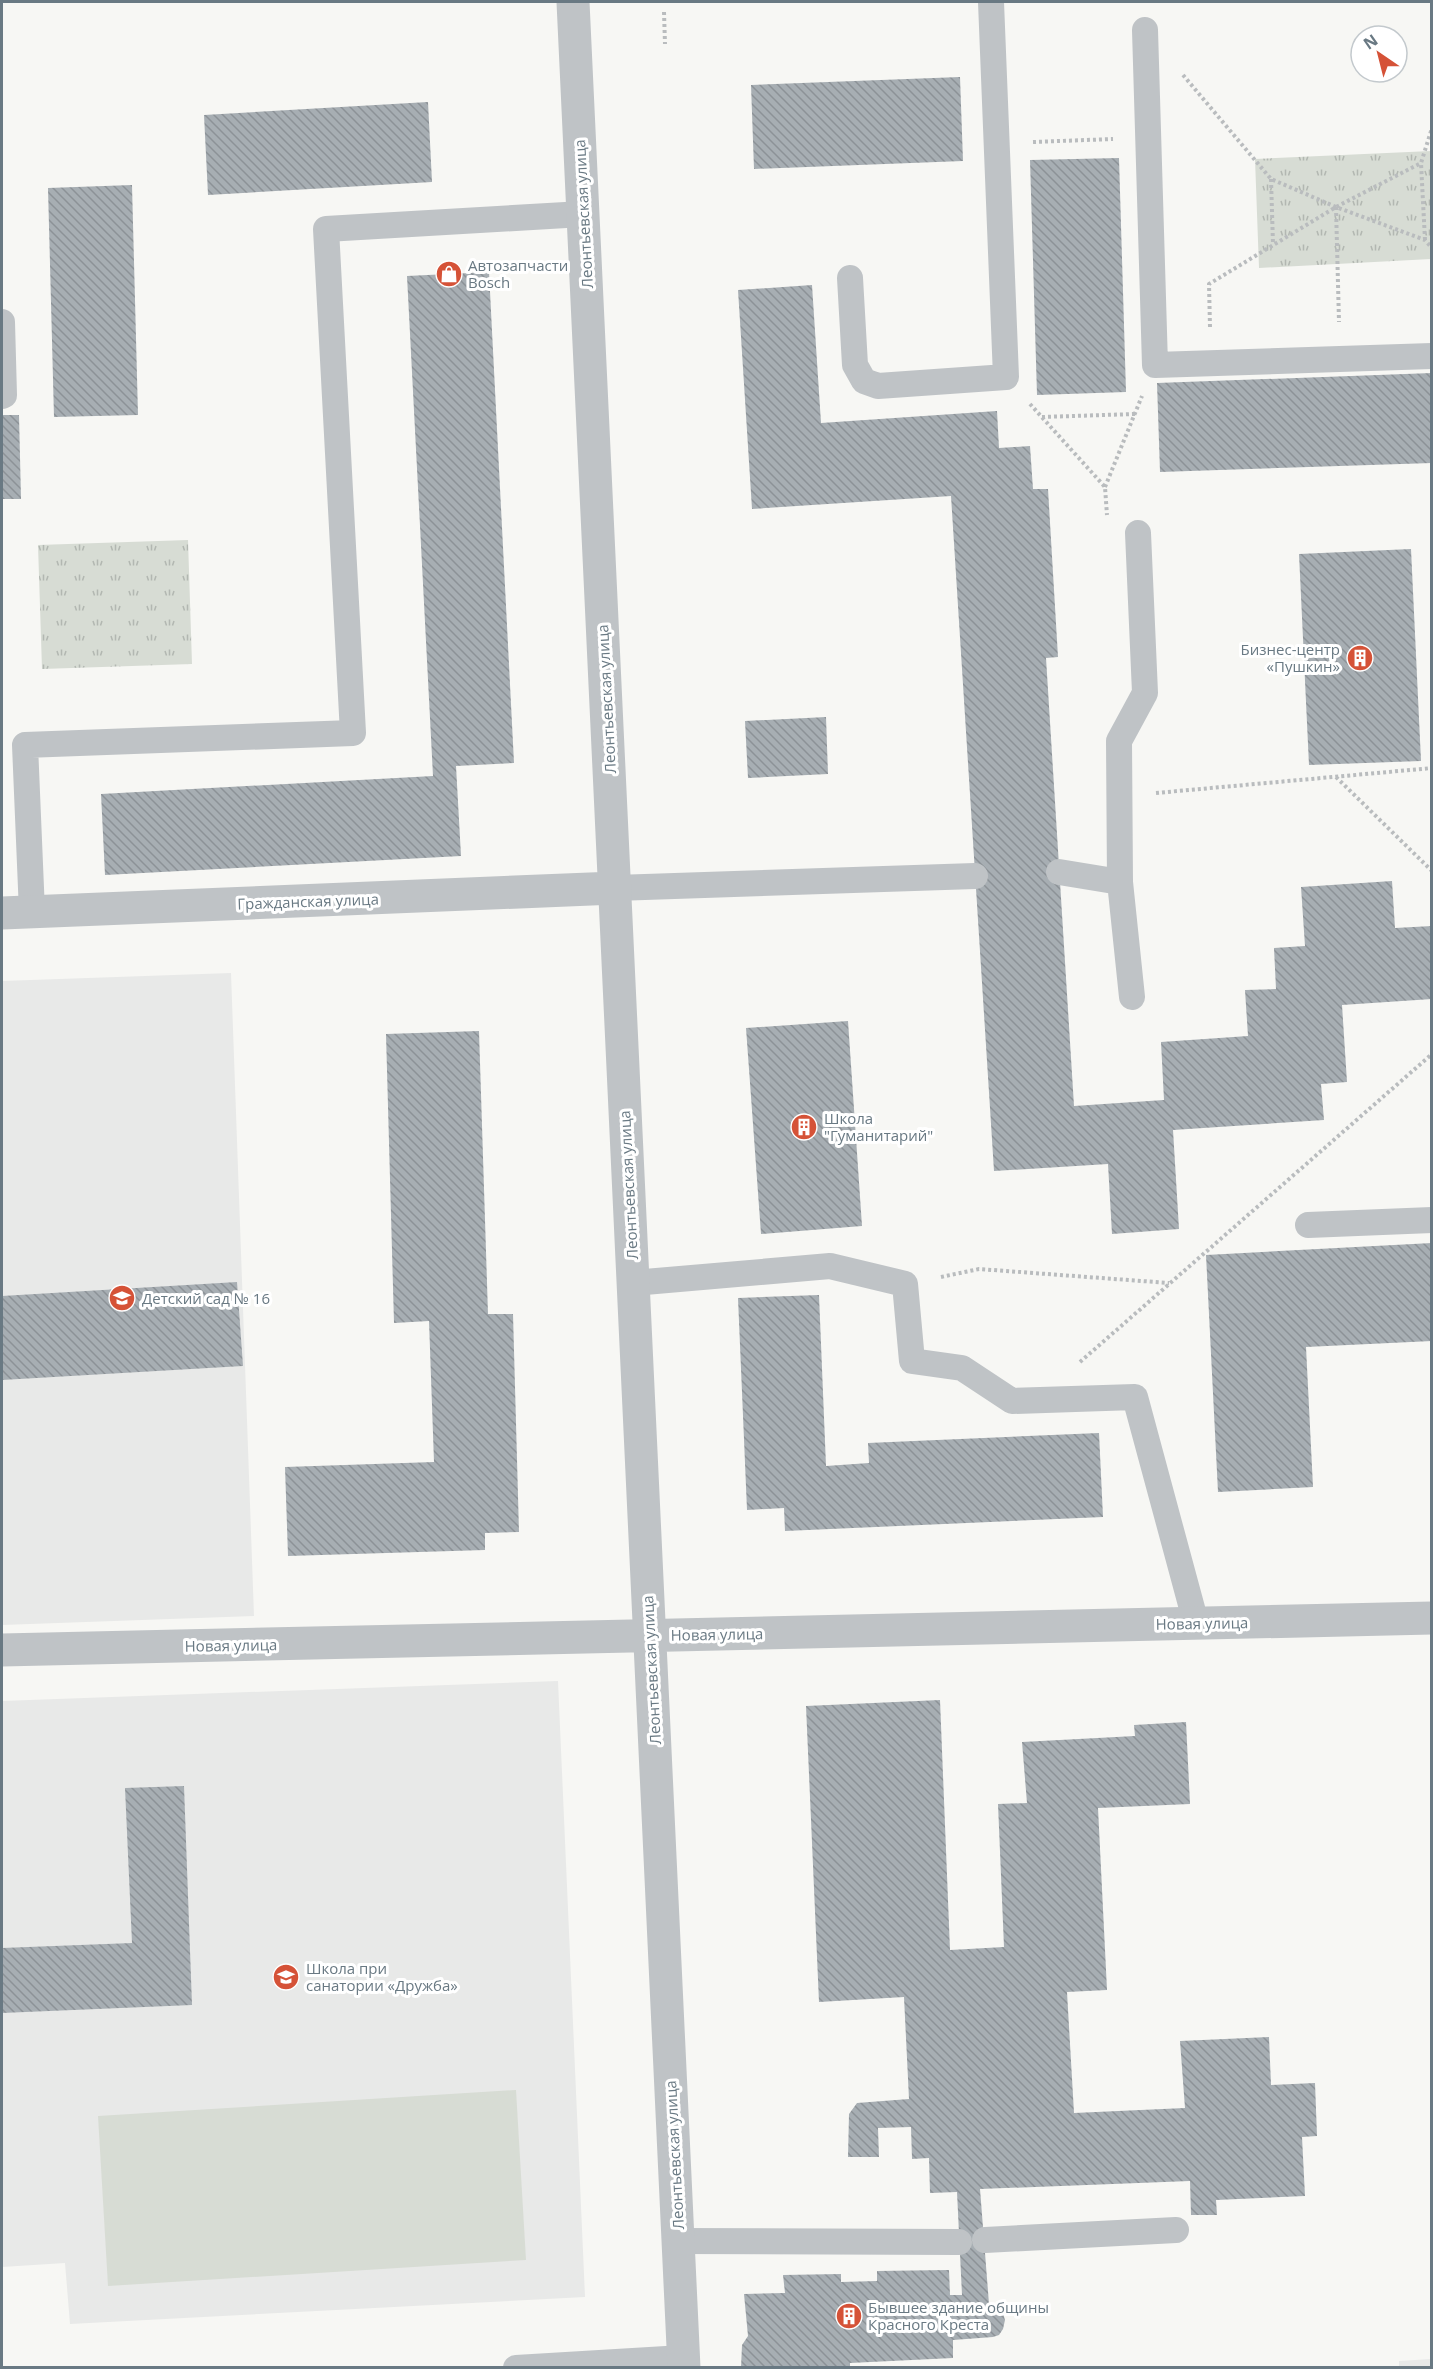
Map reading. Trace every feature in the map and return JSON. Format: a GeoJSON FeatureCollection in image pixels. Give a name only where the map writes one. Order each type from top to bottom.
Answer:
{"type":"FeatureCollection","features":[{"type":"Feature","properties":{"kind":"street","name":"Леонтьевская улица"},"geometry":{"type":"LineString","coordinates":[[573,2],[684,2363]]}},
{"type":"Feature","properties":{"kind":"street","name":"Гражданская улица"},"geometry":{"type":"LineString","coordinates":[[17,913],[615,888]]}},
{"type":"Feature","properties":{"kind":"street","name":"Новая улица"},"geometry":{"type":"LineString","coordinates":[[2,1650],[1431,1618]]}},
{"type":"Feature","properties":{"kind":"lane"},"geometry":{"type":"LineString","coordinates":[[850,278],[855,365],[864,381],[878,386],[1006,377],[991,2]]}},
{"type":"Feature","properties":{"kind":"lane"},"geometry":{"type":"LineString","coordinates":[[1145,30],[1155,365],[1431,356]]}},
{"type":"Feature","properties":{"kind":"lane"},"geometry":{"type":"LineString","coordinates":[[17,913],[25,745],[353,733],[326,229],[583,214]]}},
{"type":"Feature","properties":{"kind":"lane"},"geometry":{"type":"LineString","coordinates":[[2,322],[4,395],[2,396]]}},
{"type":"Feature","properties":{"kind":"lane"},"geometry":{"type":"LineString","coordinates":[[1132,997],[1120,882],[1119,741],[1145,693],[1138,533]]}},
{"type":"Feature","properties":{"kind":"lane"},"geometry":{"type":"LineString","coordinates":[[1059,872],[1120,882]]}},
{"type":"Feature","properties":{"kind":"lane"},"geometry":{"type":"LineString","coordinates":[[615,888],[975,876]]}},
{"type":"Feature","properties":{"kind":"lane"},"geometry":{"type":"LineString","coordinates":[[1308,1225],[1431,1220]]}},
{"type":"Feature","properties":{"kind":"lane"},"geometry":{"type":"LineString","coordinates":[[633,1283],[830,1266],[905,1284],[912,1361],[962,1368],[1012,1401],[1135,1397],[1196,1623]]}},
{"type":"Feature","properties":{"kind":"lane"},"geometry":{"type":"LineString","coordinates":[[985,2240],[1176,2230]]}},
{"type":"Feature","properties":{"kind":"lane"},"geometry":{"type":"LineString","coordinates":[[678,2241],[959,2242]]}},
{"type":"Feature","properties":{"kind":"lane"},"geometry":{"type":"LineString","coordinates":[[516,2367],[684,2363]]}},
{"type":"Feature","properties":{"kind":"path"},"geometry":{"type":"LineString","coordinates":[[664,12],[665,44]]}},
{"type":"Feature","properties":{"kind":"path"},"geometry":{"type":"LineString","coordinates":[[1145,30],[1271,179],[1336,207],[1425,240],[1431,248]]}},
{"type":"Feature","properties":{"kind":"path"},"geometry":{"type":"LineString","coordinates":[[1425,240],[1421,163],[1431,128]]}},
{"type":"Feature","properties":{"kind":"path"},"geometry":{"type":"LineString","coordinates":[[997,143],[1148,138]]}},
{"type":"Feature","properties":{"kind":"path"},"geometry":{"type":"LineString","coordinates":[[1211,363],[1209,284],[1336,207],[1421,163]]}},
{"type":"Feature","properties":{"kind":"path"},"geometry":{"type":"LineString","coordinates":[[1271,179],[1273,244]]}},
{"type":"Feature","properties":{"kind":"path"},"geometry":{"type":"LineString","coordinates":[[1336,207],[1340,359]]}},
{"type":"Feature","properties":{"kind":"path"},"geometry":{"type":"LineString","coordinates":[[1139,560],[1108,531],[1105,487],[1155,365]]}},
{"type":"Feature","properties":{"kind":"path"},"geometry":{"type":"LineString","coordinates":[[1006,377],[1105,487]]}},
{"type":"Feature","properties":{"kind":"path"},"geometry":{"type":"LineString","coordinates":[[1041,417],[1135,414]]}},
{"type":"Feature","properties":{"kind":"path"},"geometry":{"type":"LineString","coordinates":[[1119,796],[1431,768]]}},
{"type":"Feature","properties":{"kind":"path"},"geometry":{"type":"LineString","coordinates":[[1335,777],[1431,871]]}},
{"type":"Feature","properties":{"kind":"path"},"geometry":{"type":"LineString","coordinates":[[1072,1399],[1070,1371],[1431,1054]]}},
{"type":"Feature","properties":{"kind":"path"},"geometry":{"type":"LineString","coordinates":[[905,1284],[979,1269],[1170,1283]]}},
{"type":"Feature","properties":{"kind":"shaded area","name":"Детский сад № 16"},"geometry":{"type":"Polygon","coordinates":[[[231,973],[254,1616],[2,1625],[2,981],[231,973]]]}},
{"type":"Feature","properties":{"kind":"shaded area","name":"Школа при санатории «Дружба»"},"geometry":{"type":"Polygon","coordinates":[[[558,1681],[585,2297],[70,2324],[65,2263],[2,2267],[2,1701],[558,1681]]]}},
{"type":"Feature","properties":{"kind":"shaded area"},"geometry":{"type":"Polygon","coordinates":[[[1431,2359],[1431,2367],[1399,2367],[1399,2361],[1431,2359]]]}},
{"type":"Feature","properties":{"kind":"green space"},"geometry":{"type":"Polygon","coordinates":[[[1431,151],[1431,259],[1259,268],[1255,159],[1431,151]]]}},
{"type":"Feature","properties":{"kind":"green space"},"geometry":{"type":"Polygon","coordinates":[[[188,540],[192,664],[42,669],[38,545],[188,540]]]}},
{"type":"Feature","properties":{"kind":"green space"},"geometry":{"type":"Polygon","coordinates":[[[516,2090],[526,2260],[108,2286],[98,2116],[516,2090]]]}},
{"type":"Feature","properties":{"kind":"building"},"geometry":{"type":"Polygon","coordinates":[[[960,77],[963,161],[754,169],[751,85],[960,77]]]}},
{"type":"Feature","properties":{"kind":"building"},"geometry":{"type":"Polygon","coordinates":[[[428,102],[432,182],[208,195],[204,115],[428,102]]]}},
{"type":"Feature","properties":{"kind":"building"},"geometry":{"type":"Polygon","coordinates":[[[1119,158],[1126,392],[1037,395],[1030,160],[1119,158]]]}},
{"type":"Feature","properties":{"kind":"building"},"geometry":{"type":"Polygon","coordinates":[[[132,185],[138,415],[54,417],[48,188],[132,185]]]}},
{"type":"Feature","properties":{"kind":"building"},"geometry":{"type":"Polygon","coordinates":[[[489,272],[514,763],[456,766],[461,856],[105,875],[101,794],[433,776],[407,276],[489,272]]]}},
{"type":"Feature","properties":{"kind":"building"},"geometry":{"type":"Polygon","coordinates":[[[812,285],[821,423],[997,411],[999,448],[1030,446],[1033,489],[1048,489],[1058,657],[1046,658],[1074,1106],[1164,1100],[1161,1042],[1248,1036],[1245,990],[1276,989],[1274,948],[1305,946],[1301,887],[1392,881],[1395,928],[1432,926],[1432,999],[1342,1005],[1347,1082],[1321,1084],[1324,1120],[1173,1130],[1179,1229],[1112,1234],[1108,1164],[994,1171],[951,496],[752,509],[738,290],[812,285]]]}},
{"type":"Feature","properties":{"kind":"building"},"geometry":{"type":"Polygon","coordinates":[[[1432,373],[1432,463],[1160,472],[1157,383],[1432,373]]]}},
{"type":"Feature","properties":{"kind":"building"},"geometry":{"type":"Polygon","coordinates":[[[2,415],[19,415],[21,499],[2,499],[2,415]]]}},
{"type":"Feature","properties":{"kind":"building","name":"Бизнес-центр «Пушкин»"},"geometry":{"type":"Polygon","coordinates":[[[1411,549],[1421,761],[1309,765],[1299,554],[1411,549]]]}},
{"type":"Feature","properties":{"kind":"building"},"geometry":{"type":"Polygon","coordinates":[[[826,717],[828,774],[748,778],[745,721],[826,717]]]}},
{"type":"Feature","properties":{"kind":"building","name":"Школа \"Гуманитарий\""},"geometry":{"type":"Polygon","coordinates":[[[848,1021],[862,1226],[761,1234],[746,1028],[848,1021]]]}},
{"type":"Feature","properties":{"kind":"building"},"geometry":{"type":"Polygon","coordinates":[[[479,1031],[488,1314],[513,1314],[519,1532],[485,1533],[485,1550],[288,1556],[285,1467],[434,1462],[429,1321],[394,1323],[386,1034],[479,1031]]]}},
{"type":"Feature","properties":{"kind":"building"},"geometry":{"type":"Polygon","coordinates":[[[1432,1243],[1432,1341],[1306,1347],[1313,1487],[1218,1492],[1206,1255],[1432,1243]]]}},
{"type":"Feature","properties":{"kind":"building"},"geometry":{"type":"Polygon","coordinates":[[[237,1282],[243,1366],[2,1380],[2,1296],[237,1282]]]}},
{"type":"Feature","properties":{"kind":"building"},"geometry":{"type":"Polygon","coordinates":[[[819,1295],[826,1466],[869,1463],[868,1443],[1099,1433],[1103,1517],[785,1531],[784,1508],[747,1510],[738,1298],[819,1295]]]}},
{"type":"Feature","properties":{"kind":"building"},"geometry":{"type":"Polygon","coordinates":[[[940,1700],[950,1950],[1004,1947],[998,1804],[1027,1803],[1022,1742],[1135,1736],[1134,1725],[1186,1722],[1190,1804],[1098,1808],[1107,1990],[1067,1992],[1074,2113],[1185,2108],[1180,2041],[1269,2037],[1271,2085],[1315,2083],[1317,2136],[1302,2137],[1305,2196],[1216,2200],[1217,2215],[1191,2215],[1190,2181],[980,2189],[989,2304],[1002,2310],[1005,2320],[999,2335],[953,2340],[953,2358],[850,2363],[850,2368],[741,2368],[742,2345],[748,2336],[744,2294],[785,2293],[783,2275],[841,2274],[841,2282],[877,2281],[877,2271],[949,2270],[950,2295],[962,2295],[957,2192],[930,2193],[929,2158],[912,2159],[911,2127],[878,2128],[879,2157],[848,2157],[849,2114],[857,2103],[909,2099],[904,1997],[819,2002],[806,1706],[940,1700]]]}},
{"type":"Feature","properties":{"kind":"building"},"geometry":{"type":"Polygon","coordinates":[[[184,1786],[192,2005],[2,2013],[2,1948],[132,1943],[125,1788],[184,1786]]]}},
{"type":"Feature","properties":{"kind":"place","name":"Автозапчасти Bosch"},"geometry":{"type":"Point","coordinates":[449,274]}},
{"type":"Feature","properties":{"kind":"place","name":"Бизнес-центр «Пушкин»"},"geometry":{"type":"Point","coordinates":[1360,658]}},
{"type":"Feature","properties":{"kind":"place","name":"Школа \"Гуманитарий\""},"geometry":{"type":"Point","coordinates":[804,1127]}},
{"type":"Feature","properties":{"kind":"place","name":"Детский сад № 16"},"geometry":{"type":"Point","coordinates":[122,1298]}},
{"type":"Feature","properties":{"kind":"place","name":"Школа при санатории «Дружба»"},"geometry":{"type":"Point","coordinates":[286,1977]}},
{"type":"Feature","properties":{"kind":"place","name":"Бывшее здание общины Красного Креста"},"geometry":{"type":"Point","coordinates":[849,2316]}}]}
